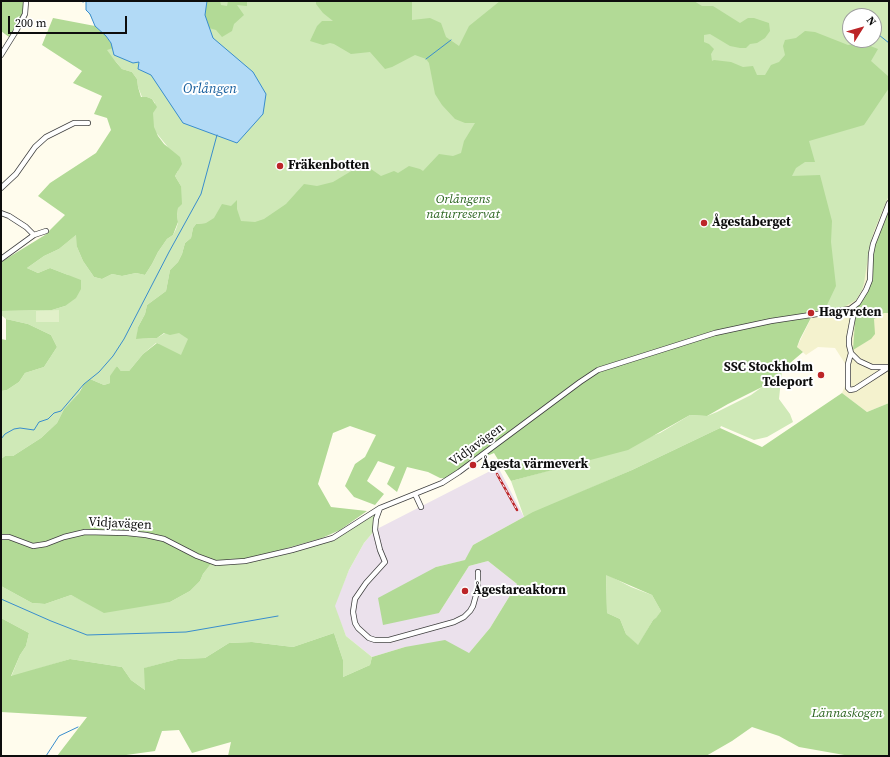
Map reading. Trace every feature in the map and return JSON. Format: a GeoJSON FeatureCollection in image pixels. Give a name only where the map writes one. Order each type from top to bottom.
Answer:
{"type":"FeatureCollection","features":[{"type":"Feature","properties":{"kind":"street"},"geometry":{"type":"LineString","coordinates":[[1,55],[25,14],[26,1]]}},
{"type":"Feature","properties":{"kind":"street"},"geometry":{"type":"LineString","coordinates":[[1,188],[16,174],[35,147],[52,133],[74,123],[88,123]]}},
{"type":"Feature","properties":{"kind":"street"},"geometry":{"type":"LineString","coordinates":[[889,203],[873,244],[870,280],[858,303],[850,309],[853,317],[849,338],[851,353],[859,362],[872,368],[889,367]]}},
{"type":"Feature","properties":{"kind":"street"},"geometry":{"type":"LineString","coordinates":[[1,213],[20,223],[34,235]]}},
{"type":"Feature","properties":{"kind":"street"},"geometry":{"type":"LineString","coordinates":[[1,259],[34,235],[46,231]]}},
{"type":"Feature","properties":{"kind":"street","name":"Vidjavägen"},"geometry":{"type":"LineString","coordinates":[[1,537],[9,537],[33,546],[46,544],[64,537],[84,532],[127,533],[164,539],[197,556],[216,562],[245,561],[292,550],[333,538],[380,508],[442,483],[598,370],[715,333],[765,322],[850,309]]}},
{"type":"Feature","properties":{"kind":"street"},"geometry":{"type":"LineString","coordinates":[[851,353],[848,364],[848,388],[850,390],[889,367]]}},
{"type":"Feature","properties":{"kind":"street"},"geometry":{"type":"LineString","coordinates":[[415,494],[421,508]]}},
{"type":"Feature","properties":{"kind":"street"},"geometry":{"type":"LineString","coordinates":[[380,508],[376,519],[375,530],[385,562],[366,583],[355,599],[353,606],[355,623],[363,634],[375,640],[389,640],[454,622],[464,617],[473,606],[478,588],[478,572]]}},
{"type":"Feature","properties":{"kind":"shaded area"},"geometry":{"type":"Polygon","coordinates":[[[889,88],[889,203],[853,349],[871,339],[873,319],[884,313],[889,313],[889,403],[867,412],[842,393],[847,381],[846,365],[835,348],[818,347],[806,355],[797,347],[814,312],[889,88]]]}},
{"type":"Feature","properties":{"kind":"shaded area"},"geometry":{"type":"Polygon","coordinates":[[[498,467],[524,517],[473,545],[466,560],[436,567],[439,613],[469,566],[488,561],[517,584],[490,628],[469,653],[405,647],[372,657],[346,636],[334,606],[349,570],[364,543],[375,530],[498,467]]]}},
{"type":"Feature","properties":{"kind":"green space"},"geometry":{"type":"Polygon","coordinates":[[[1,1],[28,1],[26,19],[13,40],[1,31],[1,1]]]}},
{"type":"Feature","properties":{"kind":"green space","name":"Orlångens naturreservat"},"geometry":{"type":"Polygon","coordinates":[[[86,1],[889,1],[889,195],[874,231],[870,245],[862,290],[856,300],[844,307],[808,311],[369,390],[51,538],[159,344],[156,343],[143,354],[129,371],[121,371],[117,366],[110,383],[104,385],[90,379],[64,409],[57,423],[41,438],[13,456],[5,456],[1,459],[1,391],[7,390],[19,382],[25,373],[44,367],[57,347],[51,335],[28,324],[6,319],[1,315],[1,311],[52,310],[65,306],[68,275],[50,268],[38,273],[27,268],[44,256],[59,249],[77,234],[77,247],[83,261],[94,277],[102,279],[112,274],[122,276],[136,273],[145,275],[167,239],[173,235],[178,223],[177,216],[181,186],[175,176],[178,171],[167,146],[150,125],[155,103],[152,99],[142,97],[137,79],[132,72],[122,69],[106,50],[111,43],[95,26],[86,9],[86,1]],[[206,223],[196,224],[193,228],[191,238],[185,243],[178,262],[170,270],[166,291],[147,305],[145,314],[138,327],[137,339],[157,338],[165,333],[206,223]]]}},
{"type":"Feature","properties":{"kind":"green space"},"geometry":{"type":"Polygon","coordinates":[[[204,1],[220,1],[221,5],[227,6],[228,1],[247,1],[247,6],[237,5],[244,15],[234,24],[232,31],[222,37],[216,30],[209,28],[200,14],[204,1]]]}},
{"type":"Feature","properties":{"kind":"green space","name":"Orlångens naturreservat"},"geometry":{"type":"Polygon","coordinates":[[[316,1],[412,1],[412,20],[430,18],[441,23],[446,37],[459,46],[469,26],[500,1],[694,1],[702,6],[713,6],[740,23],[748,18],[754,18],[769,23],[770,31],[765,38],[757,43],[750,44],[746,48],[730,46],[710,34],[704,35],[704,42],[709,44],[714,49],[711,54],[712,61],[731,62],[743,67],[753,66],[757,75],[765,75],[771,65],[779,62],[785,55],[783,46],[785,40],[796,38],[805,31],[815,32],[842,43],[842,48],[878,49],[871,61],[889,77],[889,88],[864,125],[809,141],[815,162],[805,162],[796,168],[792,176],[820,175],[832,221],[831,242],[836,286],[827,305],[814,312],[800,339],[797,347],[803,352],[762,387],[707,416],[690,415],[628,450],[511,481],[494,453],[473,462],[452,479],[440,478],[428,472],[407,467],[397,492],[387,484],[395,467],[378,461],[367,481],[384,494],[375,505],[354,497],[345,486],[355,464],[365,457],[376,435],[350,426],[333,433],[318,484],[331,507],[367,511],[340,530],[322,538],[270,553],[210,565],[200,581],[190,591],[170,602],[104,613],[71,595],[45,604],[32,603],[1,586],[1,459],[5,456],[13,456],[41,438],[57,423],[64,409],[79,393],[84,384],[90,379],[104,385],[110,383],[110,376],[117,366],[121,371],[129,371],[143,354],[157,343],[181,355],[188,339],[179,333],[170,335],[164,333],[157,338],[136,339],[138,327],[145,314],[147,305],[166,291],[170,270],[178,262],[185,243],[191,238],[193,228],[196,224],[206,223],[214,218],[222,204],[231,206],[237,200],[237,209],[241,221],[255,222],[264,219],[286,204],[304,184],[317,186],[333,182],[353,170],[371,169],[381,176],[394,171],[398,173],[409,166],[423,171],[439,154],[453,156],[461,153],[464,141],[475,123],[465,123],[455,119],[442,105],[435,94],[429,63],[426,59],[415,55],[385,69],[370,52],[351,54],[334,44],[330,43],[323,45],[310,41],[317,26],[322,21],[333,21],[323,13],[316,4],[316,1]]]}},
{"type":"Feature","properties":{"kind":"green space"},"geometry":{"type":"Polygon","coordinates":[[[53,18],[95,26],[111,43],[113,48],[107,50],[116,62],[122,69],[132,72],[137,79],[141,97],[152,99],[157,107],[153,113],[154,127],[158,136],[164,144],[180,157],[182,164],[175,176],[181,186],[182,204],[178,208],[178,222],[173,235],[167,239],[145,275],[136,273],[122,276],[112,274],[102,279],[94,277],[83,261],[77,247],[76,235],[59,249],[44,256],[27,268],[38,273],[50,268],[81,280],[81,289],[76,298],[65,306],[52,310],[1,311],[1,262],[45,235],[65,215],[38,196],[50,183],[96,153],[111,130],[107,118],[94,114],[102,96],[73,83],[82,71],[42,45],[53,18]]]}},
{"type":"Feature","properties":{"kind":"green space"},"geometry":{"type":"Polygon","coordinates":[[[889,203],[889,313],[884,313],[874,319],[875,334],[871,339],[853,350],[856,308],[862,301],[868,289],[871,254],[889,203]]]}},
{"type":"Feature","properties":{"kind":"green space"},"geometry":{"type":"Polygon","coordinates":[[[59,310],[59,322],[36,322],[36,311],[59,310]]]}},
{"type":"Feature","properties":{"kind":"green space"},"geometry":{"type":"Polygon","coordinates":[[[6,319],[28,324],[51,335],[57,347],[44,367],[25,373],[19,382],[7,390],[1,391],[1,339],[6,340],[6,319]]]}},
{"type":"Feature","properties":{"kind":"green space"},"geometry":{"type":"Polygon","coordinates":[[[782,370],[779,399],[790,414],[793,422],[767,437],[754,440],[721,426],[720,428],[632,470],[524,517],[511,481],[584,461],[660,433],[690,415],[707,416],[717,412],[751,395],[782,370]]]}},
{"type":"Feature","properties":{"kind":"green space","name":"Lännaskogen"},"geometry":{"type":"Polygon","coordinates":[[[842,393],[867,412],[889,403],[889,756],[850,756],[799,747],[779,736],[752,727],[706,756],[228,756],[231,742],[192,753],[179,730],[162,731],[155,751],[119,756],[57,756],[87,717],[1,712],[1,618],[29,633],[26,646],[20,655],[11,676],[70,659],[122,667],[131,680],[145,690],[144,668],[178,659],[205,658],[229,643],[252,642],[293,647],[334,633],[343,660],[343,677],[370,665],[372,657],[405,647],[445,640],[469,653],[490,628],[517,584],[488,561],[469,566],[439,613],[383,625],[378,598],[436,567],[465,560],[473,545],[533,512],[632,470],[720,428],[762,447],[842,393]],[[606,575],[607,613],[620,619],[626,634],[638,645],[653,620],[661,611],[652,595],[606,575]]]}},
{"type":"Feature","properties":{"kind":"green space"},"geometry":{"type":"Polygon","coordinates":[[[380,508],[375,530],[364,543],[349,570],[335,606],[346,636],[372,657],[370,665],[343,677],[343,660],[334,633],[293,647],[252,642],[229,643],[205,658],[178,659],[145,668],[145,690],[131,680],[122,667],[70,659],[11,677],[20,655],[26,646],[29,633],[1,618],[1,586],[32,603],[45,604],[71,595],[81,600],[157,603],[170,602],[190,591],[200,581],[210,565],[276,554],[333,538],[380,508]]]}},
{"type":"Feature","properties":{"kind":"green space"},"geometry":{"type":"Polygon","coordinates":[[[606,574],[631,587],[652,595],[661,611],[656,619],[653,620],[638,646],[626,634],[620,619],[607,613],[606,574]]]}},
{"type":"Feature","properties":{"kind":"water","name":"Orlången"},"geometry":{"type":"Polygon","coordinates":[[[86,1],[207,1],[205,15],[213,38],[253,72],[266,94],[263,114],[237,143],[183,123],[151,75],[138,69],[139,62],[133,63],[114,55],[111,43],[95,26],[90,14],[86,10],[86,1]]]}},
{"type":"Feature","properties":{"kind":"waterway"},"geometry":{"type":"LineString","coordinates":[[882,37],[889,43]]}},
{"type":"Feature","properties":{"kind":"waterway"},"geometry":{"type":"LineString","coordinates":[[426,59],[451,40]]}},
{"type":"Feature","properties":{"kind":"waterway"},"geometry":{"type":"LineString","coordinates":[[1,439],[5,434],[14,429],[20,428],[34,430],[39,422],[48,419],[54,413],[61,411],[84,384],[99,372],[113,356],[124,339],[201,194],[217,135]]}},
{"type":"Feature","properties":{"kind":"waterway"},"geometry":{"type":"LineString","coordinates":[[1,599],[87,635],[186,632],[278,616]]}},
{"type":"Feature","properties":{"kind":"waterway"},"geometry":{"type":"LineString","coordinates":[[46,756],[59,736],[78,727]]}},
{"type":"Feature","properties":{"kind":"railway"},"geometry":{"type":"LineString","coordinates":[[497,474],[517,510]]}},
{"type":"Feature","properties":{"kind":"place","name":"Fräkenbotten"},"geometry":{"type":"Point","coordinates":[280,166]}},
{"type":"Feature","properties":{"kind":"place","name":"Ågestaberget"},"geometry":{"type":"Point","coordinates":[704,223]}},
{"type":"Feature","properties":{"kind":"place","name":"Hagvreten"},"geometry":{"type":"Point","coordinates":[811,313]}},
{"type":"Feature","properties":{"kind":"place","name":"SSC Stockholm Teleport"},"geometry":{"type":"Point","coordinates":[821,375]}},
{"type":"Feature","properties":{"kind":"place","name":"Ågesta värmeverk"},"geometry":{"type":"Point","coordinates":[473,465]}},
{"type":"Feature","properties":{"kind":"place","name":"Ågestareaktorn"},"geometry":{"type":"Point","coordinates":[465,591]}}]}
